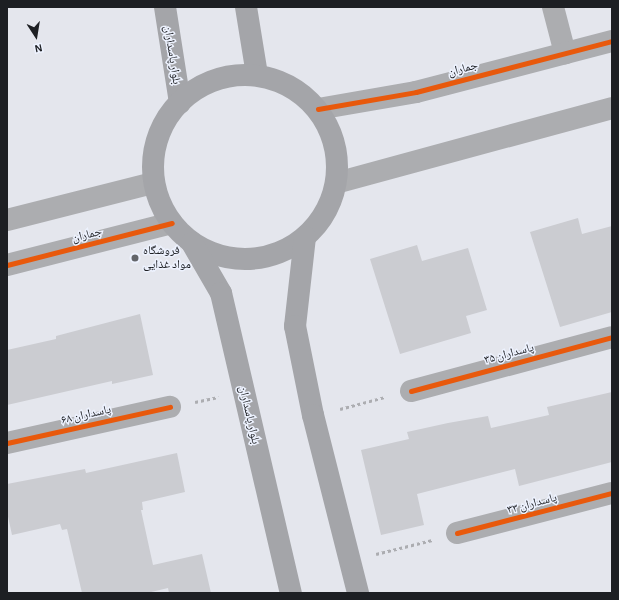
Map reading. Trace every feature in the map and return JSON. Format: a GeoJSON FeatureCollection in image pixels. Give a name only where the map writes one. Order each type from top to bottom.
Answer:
{"type":"FeatureCollection","features":[{"type":"Feature","properties":{"kind":"main road","name":"بلوار پاسداران"},"geometry":{"type":"LineString","coordinates":[[165,7],[180,103]]}},
{"type":"Feature","properties":{"kind":"main road"},"geometry":{"type":"LineString","coordinates":[[246,7],[257,75]]}},
{"type":"Feature","properties":{"kind":"main road"},"geometry":{"type":"LineString","coordinates":[[233,75],[257,75],[280,81],[301,93],[318,109],[331,132],[337,157],[336,183],[330,204],[319,222],[305,237],[278,253],[248,259],[217,255],[192,243],[172,223],[160,204],[153,183],[152,158],[158,133],[171,111],[189,93],[210,81],[233,75]]}},
{"type":"Feature","properties":{"kind":"main road"},"geometry":{"type":"LineString","coordinates":[[305,237],[295,326],[313,415],[358,593]]}},
{"type":"Feature","properties":{"kind":"main road","name":"بلوار پاسداران"},"geometry":{"type":"LineString","coordinates":[[192,243],[222,293],[291,593]]}},
{"type":"Feature","properties":{"kind":"street"},"geometry":{"type":"LineString","coordinates":[[553,7],[565,53]]}},
{"type":"Feature","properties":{"kind":"street","name":"جماران"},"geometry":{"type":"LineString","coordinates":[[318,109],[416,92],[612,41]]}},
{"type":"Feature","properties":{"kind":"street"},"geometry":{"type":"LineString","coordinates":[[336,183],[612,108]]}},
{"type":"Feature","properties":{"kind":"street"},"geometry":{"type":"LineString","coordinates":[[7,220],[153,183]]}},
{"type":"Feature","properties":{"kind":"street","name":"جماران"},"geometry":{"type":"LineString","coordinates":[[7,265],[172,223]]}},
{"type":"Feature","properties":{"kind":"street","name":"پاسداران ۳۵"},"geometry":{"type":"LineString","coordinates":[[411,391],[612,337]]}},
{"type":"Feature","properties":{"kind":"street","name":"پاسداران ۶۸"},"geometry":{"type":"LineString","coordinates":[[7,443],[170,407]]}},
{"type":"Feature","properties":{"kind":"street","name":"پاسداران ۳۳"},"geometry":{"type":"LineString","coordinates":[[457,533],[612,493]]}},
{"type":"Feature","properties":{"kind":"path"},"geometry":{"type":"LineString","coordinates":[[313,415],[411,391]]}},
{"type":"Feature","properties":{"kind":"path"},"geometry":{"type":"LineString","coordinates":[[170,407],[244,392]]}},
{"type":"Feature","properties":{"kind":"path"},"geometry":{"type":"LineString","coordinates":[[350,561],[457,533]]}},
{"type":"Feature","properties":{"kind":"building"},"geometry":{"type":"Polygon","coordinates":[[[578,218],[582,234],[612,226],[612,312],[560,327],[530,232],[578,218]]]}},
{"type":"Feature","properties":{"kind":"building"},"geometry":{"type":"Polygon","coordinates":[[[417,245],[422,261],[468,248],[487,310],[466,316],[471,333],[400,354],[370,259],[417,245]]]}},
{"type":"Feature","properties":{"kind":"building"},"geometry":{"type":"Polygon","coordinates":[[[140,314],[153,375],[112,384],[112,381],[7,405],[7,350],[56,339],[56,336],[140,314]]]}},
{"type":"Feature","properties":{"kind":"building"},"geometry":{"type":"Polygon","coordinates":[[[612,392],[612,462],[519,486],[515,469],[417,494],[424,525],[381,535],[361,450],[409,439],[407,432],[448,423],[488,416],[491,428],[549,415],[547,407],[612,392]]]}},
{"type":"Feature","properties":{"kind":"building"},"geometry":{"type":"Polygon","coordinates":[[[177,453],[185,492],[142,502],[143,510],[141,510],[153,565],[202,554],[211,593],[169,593],[168,588],[147,593],[82,593],[67,529],[62,530],[60,524],[12,535],[7,512],[7,484],[85,469],[86,473],[177,453]]]}},
{"type":"Feature","properties":{"kind":"cycle path"},"geometry":{"type":"LineString","coordinates":[[318,109],[416,92],[612,41]]}},
{"type":"Feature","properties":{"kind":"cycle path"},"geometry":{"type":"LineString","coordinates":[[7,265],[172,223]]}},
{"type":"Feature","properties":{"kind":"cycle path"},"geometry":{"type":"LineString","coordinates":[[411,391],[612,337]]}},
{"type":"Feature","properties":{"kind":"cycle path"},"geometry":{"type":"LineString","coordinates":[[7,443],[170,407]]}},
{"type":"Feature","properties":{"kind":"cycle path"},"geometry":{"type":"LineString","coordinates":[[457,533],[612,493]]}},
{"type":"Feature","properties":{"kind":"place","name":"فروشگاه مواد غذایی"},"geometry":{"type":"Point","coordinates":[135,258]}}]}
